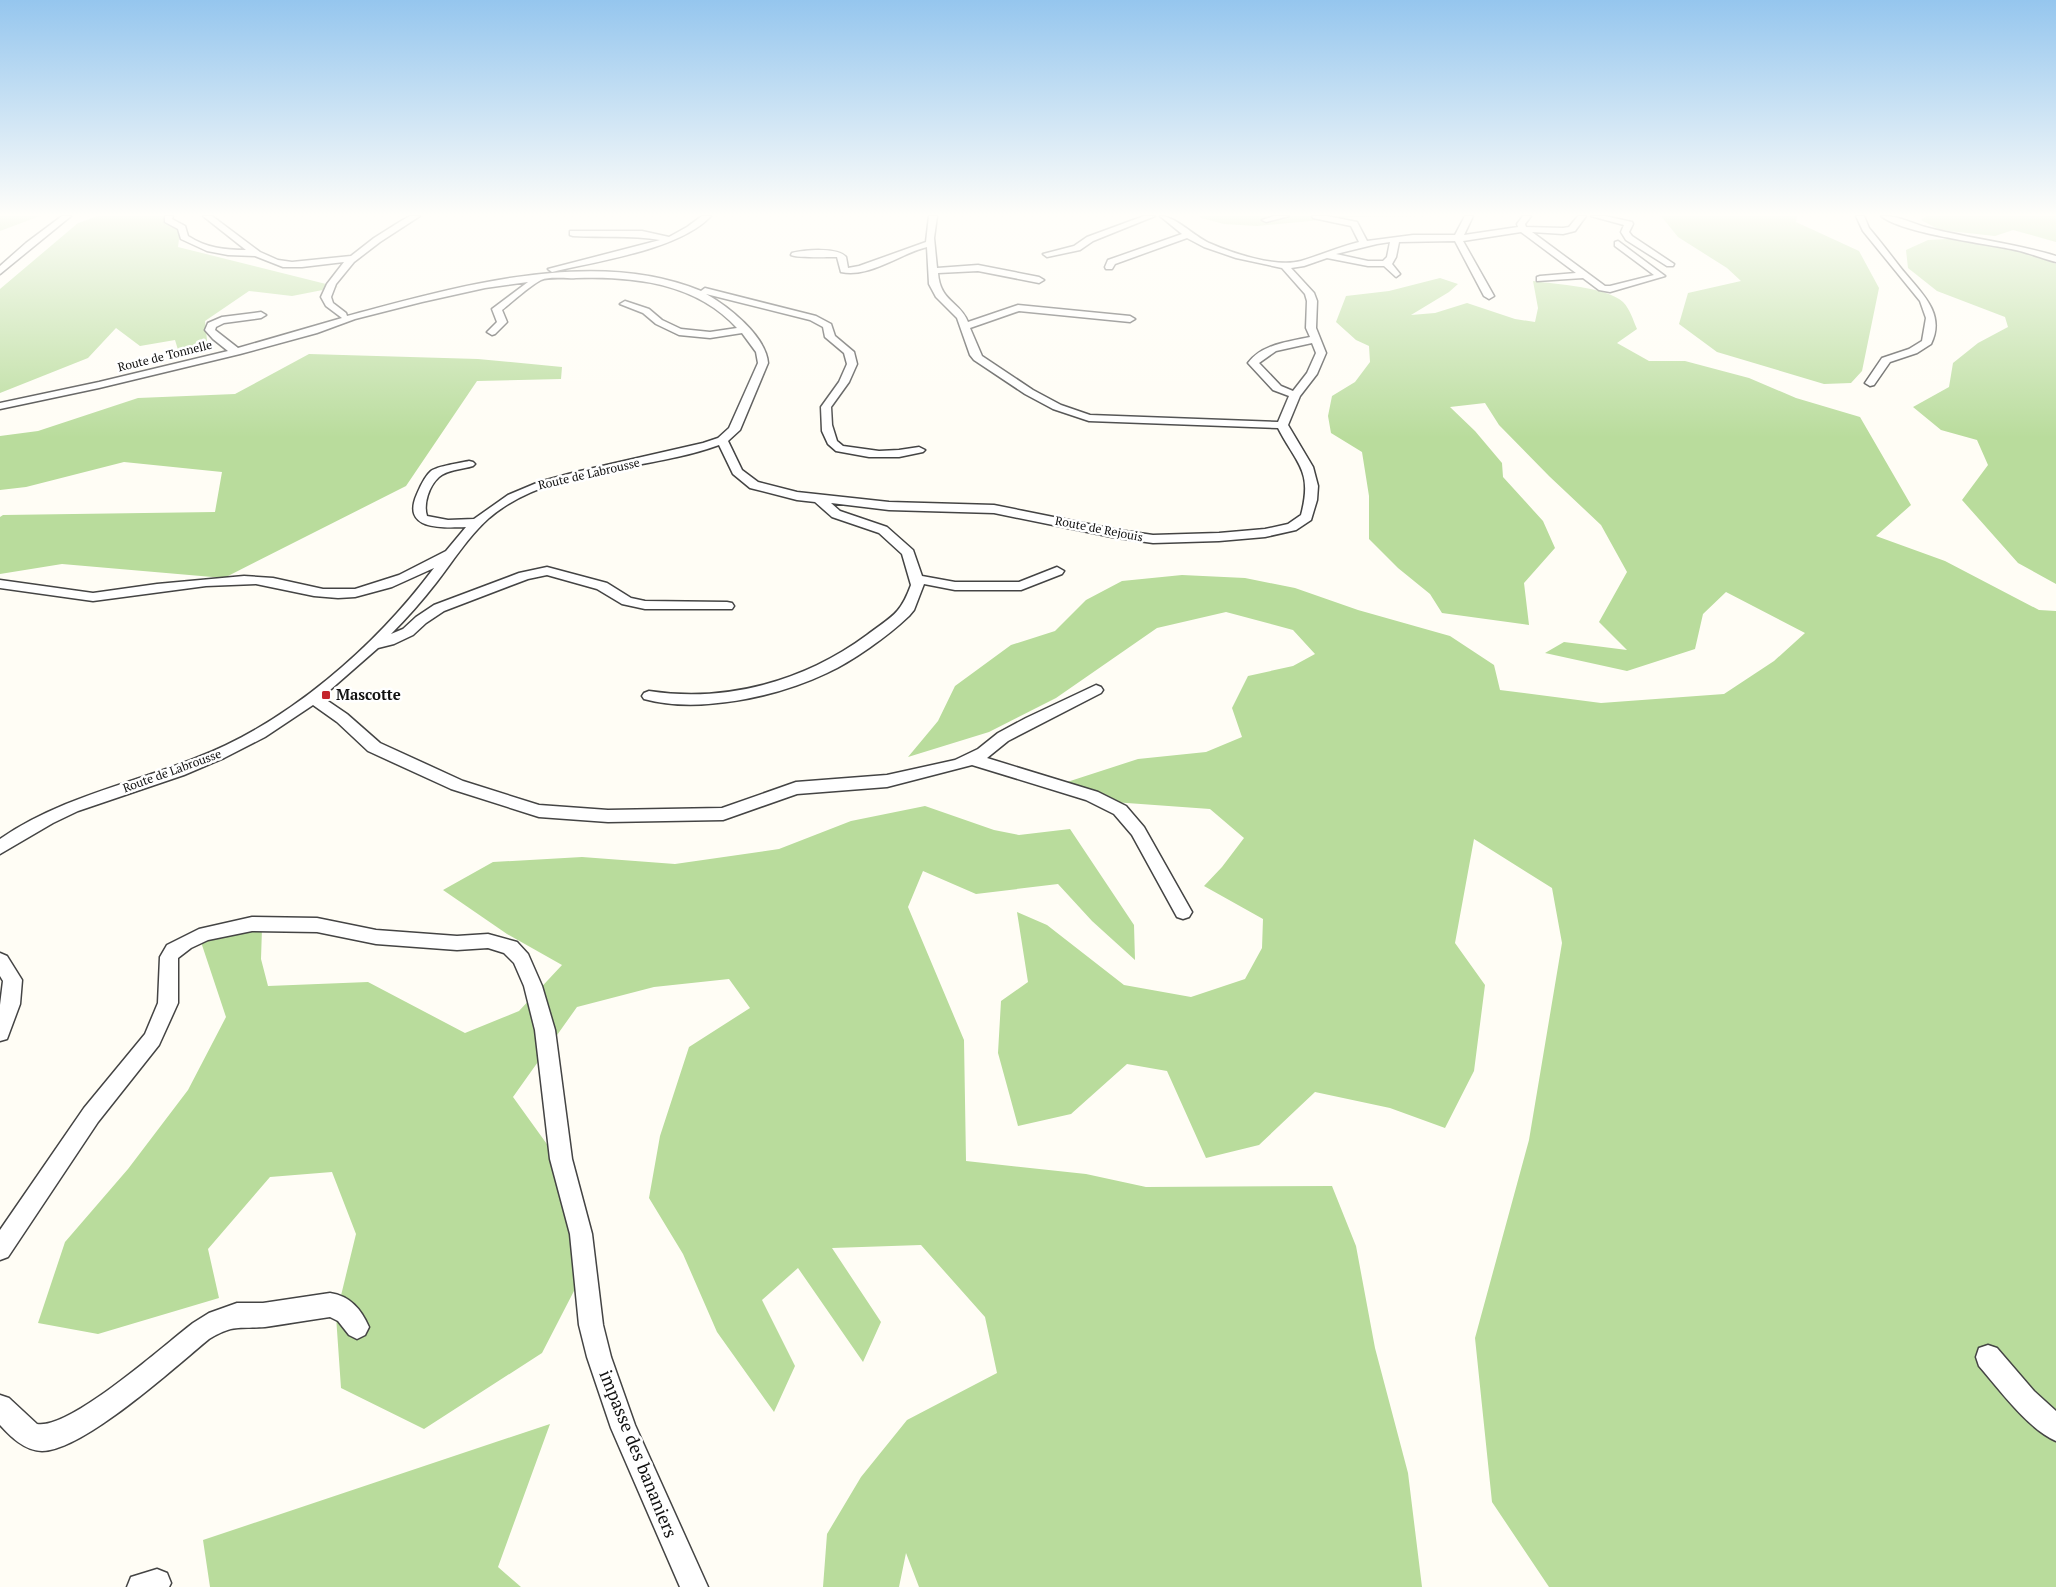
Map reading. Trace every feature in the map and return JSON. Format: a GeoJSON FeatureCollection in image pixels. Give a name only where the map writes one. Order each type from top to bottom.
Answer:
{"type":"FeatureCollection","features":[{"type":"Feature","properties":{"kind":"street"},"geometry":{"type":"LineString","coordinates":[[330,290],[326,297],[329,304],[348,314],[375,311],[459,290]]}},
{"type":"Feature","properties":{"kind":"street"},"geometry":{"type":"LineString","coordinates":[[492,332],[502,322],[497,313],[499,306],[522,290]]}},
{"type":"Feature","properties":{"kind":"street"},"geometry":{"type":"LineString","coordinates":[[692,290],[728,312],[761,352],[763,362],[734,430],[722,440]]}},
{"type":"Feature","properties":{"kind":"street"},"geometry":{"type":"LineString","coordinates":[[698,290],[713,292],[826,323],[832,341],[849,352],[852,360],[851,370],[826,407],[826,418],[833,444],[840,449],[882,454],[897,455],[919,450]]}},
{"type":"Feature","properties":{"kind":"street"},"geometry":{"type":"LineString","coordinates":[[937,290],[939,295],[961,318],[974,353],[984,363],[1028,392],[1076,414],[1100,420],[1282,425],[1294,395],[1312,374],[1321,352],[1311,328],[1312,300],[1306,290]]}},
{"type":"Feature","properties":{"kind":"street"},"geometry":{"type":"LineString","coordinates":[[1487,290],[1490,296],[1499,301]]}},
{"type":"Feature","properties":{"kind":"street"},"geometry":{"type":"LineString","coordinates":[[1870,383],[1886,360],[1913,351],[1927,342],[1932,325],[1924,299],[1916,290]]}},
{"type":"Feature","properties":{"kind":"street"},"geometry":{"type":"LineString","coordinates":[[625,304],[646,312],[658,322],[680,332],[710,335],[744,330]]}},
{"type":"Feature","properties":{"kind":"street"},"geometry":{"type":"LineString","coordinates":[[965,326],[1018,308],[1130,319]]}},
{"type":"Feature","properties":{"kind":"street","name":"Route de Tonnelle"},"geometry":{"type":"LineString","coordinates":[[0,406],[80,389],[307,334],[334,324],[348,314]]}},
{"type":"Feature","properties":{"kind":"street"},"geometry":{"type":"LineString","coordinates":[[236,352],[216,337],[210,330],[211,325],[222,320],[261,315]]}},
{"type":"Feature","properties":{"kind":"street"},"geometry":{"type":"LineString","coordinates":[[1294,395],[1277,388],[1253,363],[1267,352],[1316,339]]}},
{"type":"Feature","properties":{"kind":"street","name":"Route de Rejouis"},"geometry":{"type":"LineString","coordinates":[[722,440],[738,472],[754,485],[797,496],[889,506],[994,509],[1026,514],[1116,534],[1153,539],[1219,538],[1265,533],[1292,527],[1307,517],[1313,495],[1308,464],[1288,439],[1282,425]]}},
{"type":"Feature","properties":{"kind":"street","name":"Route de Labrousse"},"geometry":{"type":"LineString","coordinates":[[0,848],[42,821],[92,799],[202,762],[228,751],[262,731],[312,697],[373,645],[413,604],[476,523],[497,506],[536,486],[706,446],[722,440]]}},
{"type":"Feature","properties":{"kind":"street"},"geometry":{"type":"LineString","coordinates":[[469,464],[436,473],[427,485],[418,506],[420,518],[431,522],[450,524],[476,523]]}},
{"type":"Feature","properties":{"kind":"street"},"geometry":{"type":"LineString","coordinates":[[649,696],[676,700],[730,695],[775,686],[820,671],[873,637],[906,610],[918,586],[918,579],[908,553],[883,530],[836,514],[819,499]]}},
{"type":"Feature","properties":{"kind":"street"},"geometry":{"type":"LineString","coordinates":[[0,584],[106,596],[156,588],[256,580],[324,594],[351,593],[418,573],[456,550]]}},
{"type":"Feature","properties":{"kind":"street"},"geometry":{"type":"LineString","coordinates":[[373,645],[389,641],[408,632],[421,620],[439,608],[516,579],[547,571],[602,586],[627,601],[645,605],[727,606]]}},
{"type":"Feature","properties":{"kind":"street"},"geometry":{"type":"LineString","coordinates":[[918,579],[955,586],[1021,586],[1056,571]]}},
{"type":"Feature","properties":{"kind":"street"},"geometry":{"type":"LineString","coordinates":[[312,697],[342,718],[374,747],[457,785],[539,812],[608,816],[723,814],[796,788],[887,781],[959,764],[984,753],[1003,737],[1096,690]]}},
{"type":"Feature","properties":{"kind":"street"},"geometry":{"type":"LineString","coordinates":[[972,759],[1092,796],[1120,810],[1138,831],[1183,912]]}},
{"type":"Feature","properties":{"kind":"street","name":"impasse des bananiers"},"geometry":{"type":"LineString","coordinates":[[0,1249],[91,1115],[152,1039],[168,1002],[168,957],[174,950],[185,943],[205,934],[252,924],[316,925],[376,937],[457,943],[488,941],[499,942],[510,947],[521,959],[533,986],[546,1030],[561,1159],[581,1234],[591,1325],[599,1358],[624,1428],[694,1587]]}},
{"type":"Feature","properties":{"kind":"street"},"geometry":{"type":"LineString","coordinates":[[0,961],[13,980],[10,1004],[0,1033]]}},
{"type":"Feature","properties":{"kind":"street"},"geometry":{"type":"LineString","coordinates":[[0,1406],[25,1432],[42,1438],[57,1435],[83,1424],[201,1331],[217,1321],[237,1315],[272,1314],[330,1304],[346,1310],[357,1327]]}},
{"type":"Feature","properties":{"kind":"street"},"geometry":{"type":"LineString","coordinates":[[1988,1356],[2025,1400],[2056,1428]]}},
{"type":"Feature","properties":{"kind":"green space"},"geometry":{"type":"Polygon","coordinates":[[[0,290],[322,290],[292,296],[249,291],[205,321],[208,350],[179,353],[175,340],[140,346],[116,328],[88,358],[0,393],[0,290]]]}},
{"type":"Feature","properties":{"kind":"green space"},"geometry":{"type":"Polygon","coordinates":[[[1451,290],[1411,315],[1435,313],[1467,303],[1515,319],[1535,322],[1538,308],[1535,290],[1593,290],[1615,297],[1623,302],[1637,329],[1617,343],[1649,361],[1685,361],[1749,378],[1796,398],[1860,417],[1911,505],[1876,536],[1945,561],[2039,610],[2056,611],[2056,1587],[1549,1587],[1492,1502],[1475,1338],[1529,1140],[1562,943],[1552,888],[1474,839],[1455,943],[1485,985],[1474,1071],[1445,1128],[1390,1108],[1315,1092],[1259,1145],[1206,1158],[1167,1071],[1127,1064],[1071,1114],[1018,1126],[998,1053],[1001,1001],[1028,982],[1017,912],[1047,925],[1124,985],[1191,997],[1245,979],[1262,948],[1263,919],[1204,886],[1222,867],[1244,838],[1210,809],[1113,802],[1064,783],[1138,759],[1206,752],[1242,737],[1232,708],[1248,676],[1293,666],[1315,654],[1293,630],[1226,612],[1157,628],[1056,698],[989,732],[908,757],[938,721],[955,686],[1011,645],[1055,631],[1086,600],[1122,581],[1182,575],[1245,578],[1295,588],[1358,610],[1450,636],[1494,665],[1500,690],[1601,703],[1724,694],[1774,661],[1805,633],[1726,592],[1703,614],[1695,649],[1627,671],[1545,653],[1564,642],[1627,650],[1599,622],[1627,572],[1601,525],[1499,425],[1485,403],[1450,407],[1475,431],[1502,463],[1503,477],[1543,521],[1555,548],[1524,583],[1529,625],[1442,613],[1430,594],[1398,568],[1369,539],[1369,496],[1362,452],[1331,433],[1328,416],[1332,396],[1355,382],[1370,362],[1369,346],[1356,340],[1336,322],[1346,296],[1389,291],[1451,290]]]}},
{"type":"Feature","properties":{"kind":"green space"},"geometry":{"type":"Polygon","coordinates":[[[1701,290],[1879,290],[1862,371],[1851,383],[1824,384],[1717,352],[1679,324],[1688,293],[1701,290]]]}},
{"type":"Feature","properties":{"kind":"green space"},"geometry":{"type":"Polygon","coordinates":[[[1936,290],[2056,290],[2056,584],[2018,563],[1962,500],[1988,465],[1977,440],[1941,430],[1913,407],[1949,387],[1953,363],[1978,343],[2008,327],[2005,317],[1936,290]]]}},
{"type":"Feature","properties":{"kind":"green space"},"geometry":{"type":"Polygon","coordinates":[[[309,354],[478,359],[562,367],[561,379],[477,381],[406,486],[224,578],[62,564],[0,574],[0,517],[3,515],[215,512],[222,472],[124,462],[26,487],[0,490],[0,436],[38,431],[138,398],[235,394],[309,354]]]}},
{"type":"Feature","properties":{"kind":"green space"},"geometry":{"type":"Polygon","coordinates":[[[925,806],[994,830],[1019,835],[1070,829],[1134,925],[1135,960],[1092,921],[1058,884],[976,894],[923,871],[908,907],[964,1040],[966,1161],[1086,1174],[1146,1187],[1332,1186],[1356,1246],[1375,1348],[1408,1473],[1422,1587],[919,1587],[906,1553],[899,1587],[823,1587],[827,1534],[861,1477],[907,1420],[997,1373],[985,1317],[921,1245],[832,1248],[881,1322],[863,1362],[798,1268],[762,1300],[795,1366],[774,1412],[717,1332],[683,1254],[649,1198],[660,1136],[689,1047],[750,1008],[729,979],[654,987],[577,1007],[513,1097],[549,1147],[571,1239],[575,1289],[542,1353],[424,1429],[341,1388],[336,1316],[356,1234],[332,1172],[270,1177],[208,1249],[219,1298],[98,1334],[38,1323],[65,1242],[128,1169],[188,1090],[226,1017],[200,939],[262,928],[261,959],[268,986],[368,982],[465,1033],[519,1011],[562,965],[507,934],[443,890],[493,862],[582,857],[675,864],[779,849],[851,821],[925,806]]]}},
{"type":"Feature","properties":{"kind":"green space"},"geometry":{"type":"Polygon","coordinates":[[[550,1424],[498,1567],[521,1587],[210,1587],[203,1540],[550,1424]]]}},
{"type":"Feature","properties":{"kind":"place","name":"Mascotte"},"geometry":{"type":"Point","coordinates":[326,695]}}]}
